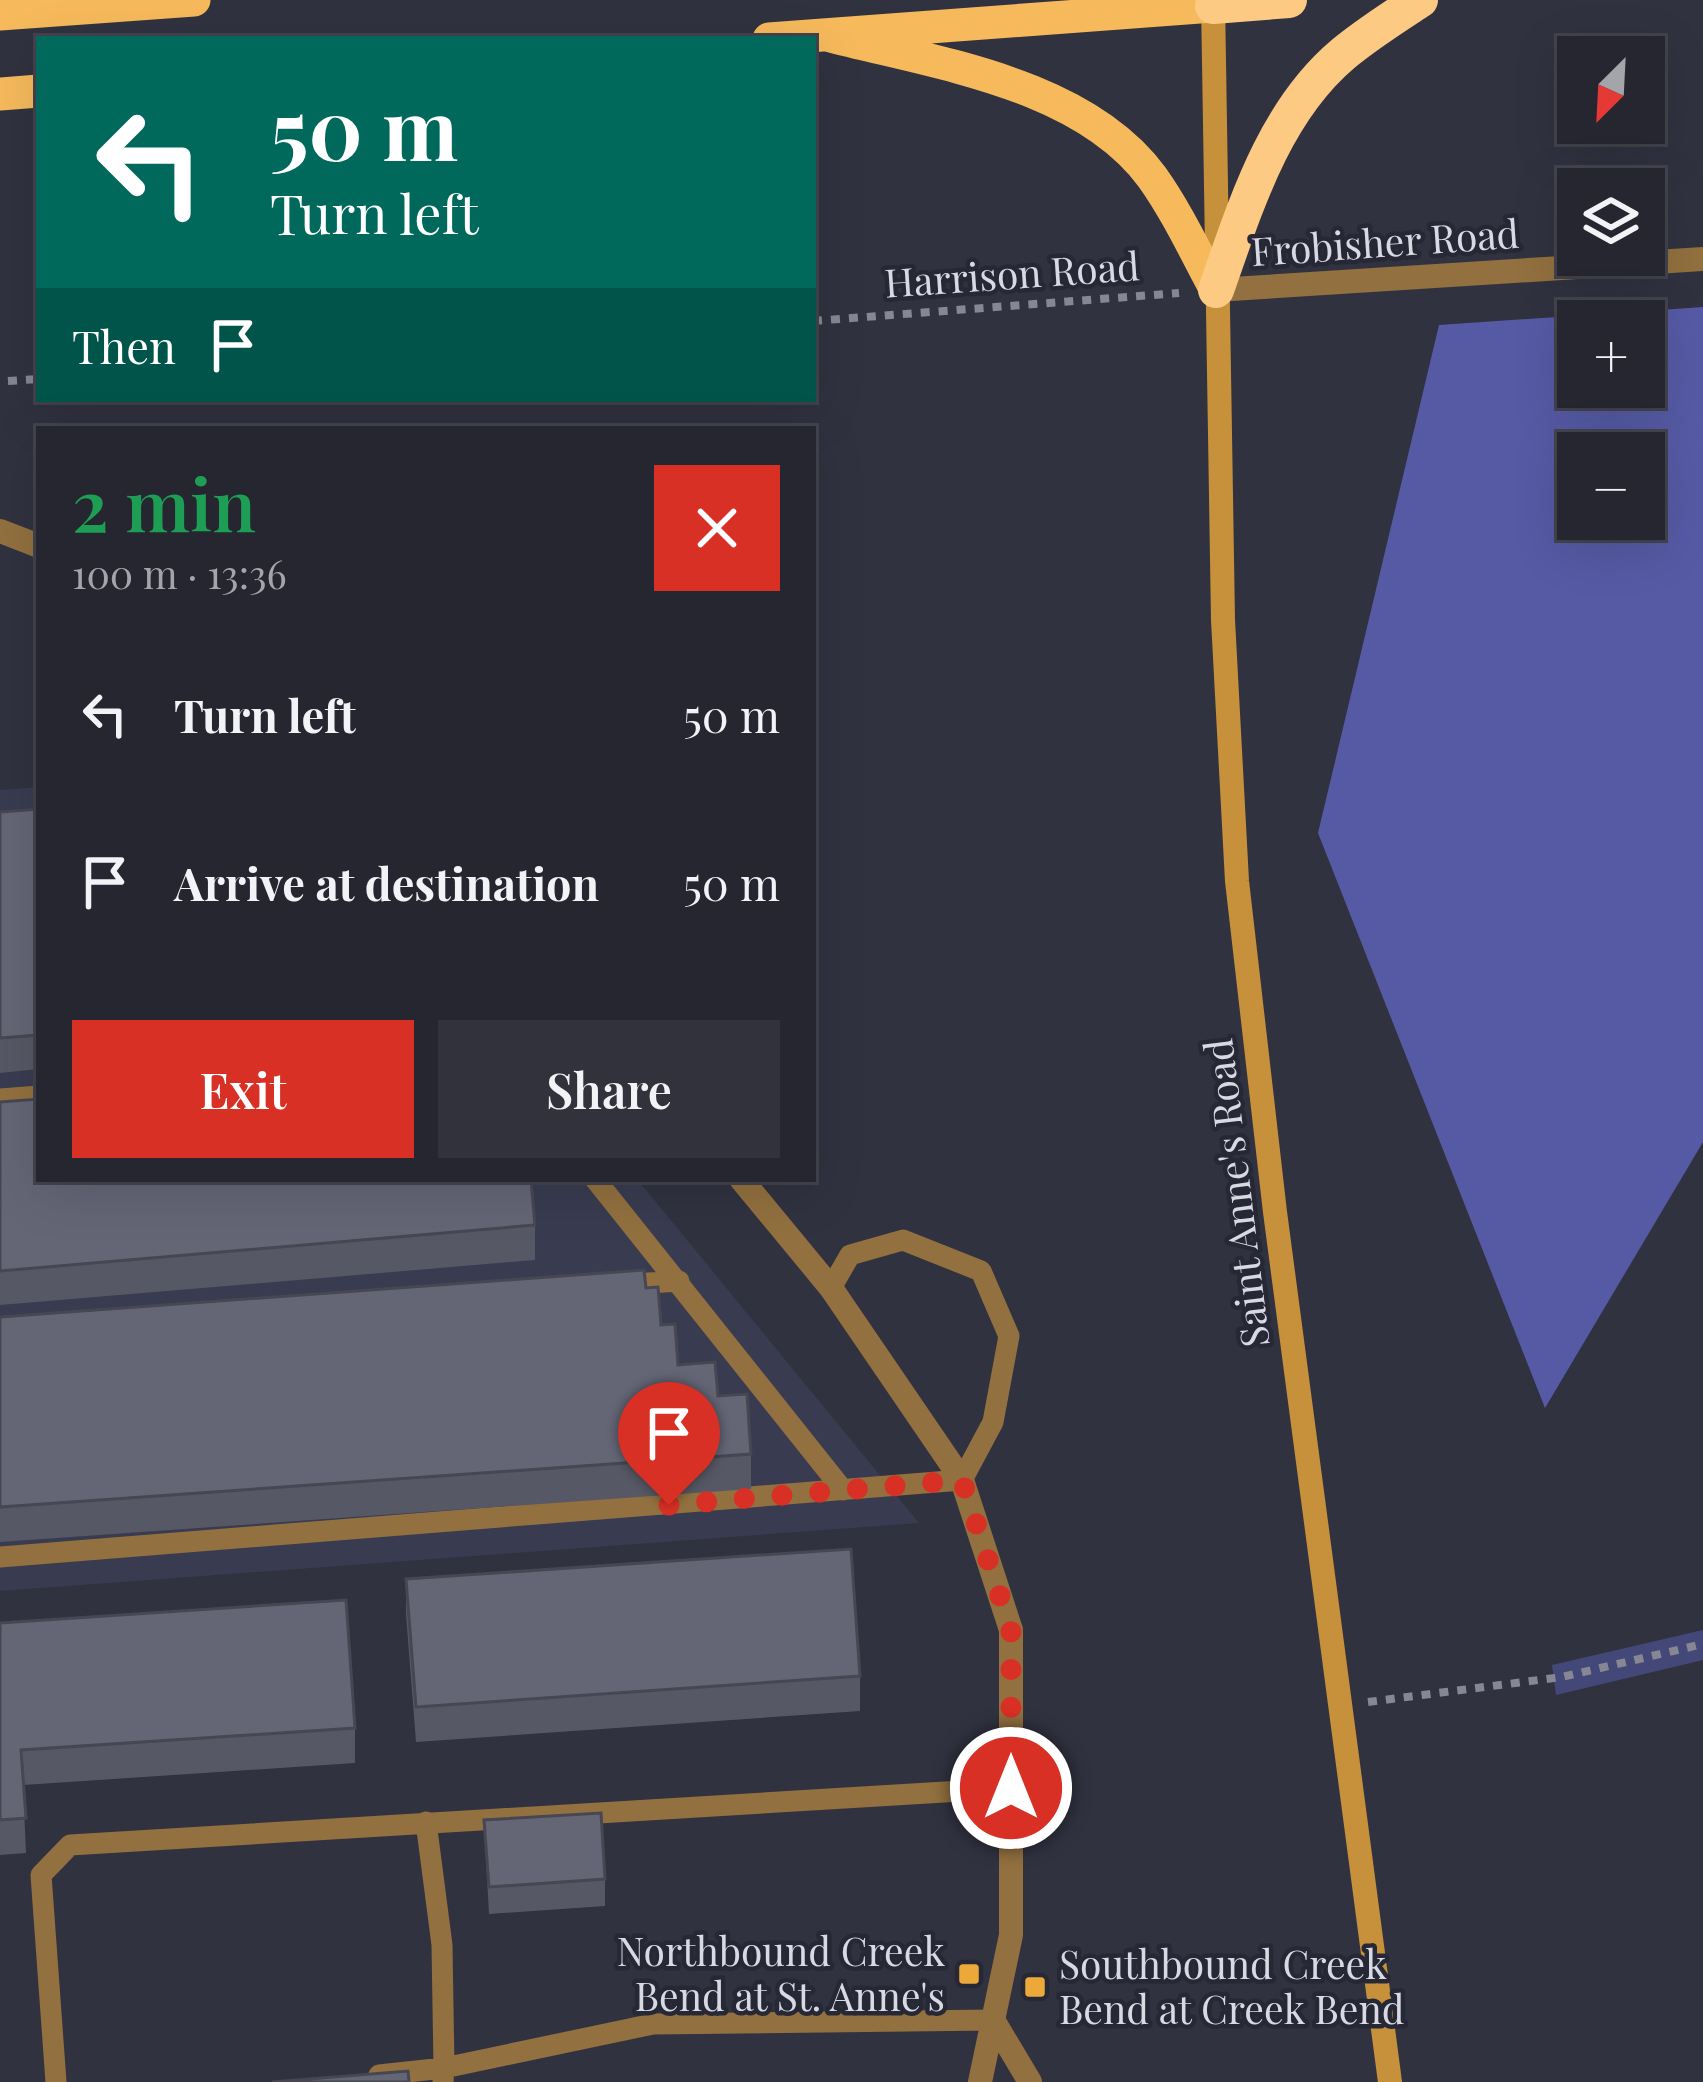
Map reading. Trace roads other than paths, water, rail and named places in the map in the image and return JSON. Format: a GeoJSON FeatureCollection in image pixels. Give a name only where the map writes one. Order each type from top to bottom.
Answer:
{"type":"FeatureCollection","features":[{"type":"Feature","properties":{"kind":"highway"},"geometry":{"type":"LineString","coordinates":[[0,14],[194,0]]}},
{"type":"Feature","properties":{"kind":"highway"},"geometry":{"type":"LineString","coordinates":[[813,36],[1289,0]]}},
{"type":"Feature","properties":{"kind":"highway"},"geometry":{"type":"LineString","coordinates":[[1216,290],[1256,178],[1301,103],[1341,56],[1420,0]]}},
{"type":"Feature","properties":{"kind":"highway"},"geometry":{"type":"LineString","coordinates":[[827,35],[1002,83],[1106,133],[1151,176],[1216,290]]}},
{"type":"Feature","properties":{"kind":"highway"},"geometry":{"type":"LineString","coordinates":[[0,94],[36,92]]}},
{"type":"Feature","properties":{"kind":"main road","name":"Saint Anne's Road"},"geometry":{"type":"LineString","coordinates":[[1213,3],[1216,290],[1235,861],[1338,1706],[1390,2082]]}},
{"type":"Feature","properties":{"kind":"street","name":"Frobisher Road"},"geometry":{"type":"LineString","coordinates":[[1216,290],[1703,259]]}},
{"type":"Feature","properties":{"kind":"street"},"geometry":{"type":"LineString","coordinates":[[0,531],[36,545]]}},
{"type":"Feature","properties":{"kind":"street"},"geometry":{"type":"LineString","coordinates":[[743,1182],[831,1288],[962,1480],[1011,1630],[1010,1936],[980,2082]]}},
{"type":"Feature","properties":{"kind":"street"},"geometry":{"type":"LineString","coordinates":[[993,2020],[1030,2082]]}},
{"type":"Feature","properties":{"kind":"lane"},"geometry":{"type":"LineString","coordinates":[[0,1099],[36,1096]]}},
{"type":"Feature","properties":{"kind":"lane"},"geometry":{"type":"LineString","coordinates":[[597,1182],[842,1490]]}},
{"type":"Feature","properties":{"kind":"lane"},"geometry":{"type":"LineString","coordinates":[[0,1557],[962,1480],[993,1422],[1010,1336],[981,1271],[903,1240],[850,1255],[831,1288]]}},
{"type":"Feature","properties":{"kind":"lane"},"geometry":{"type":"LineString","coordinates":[[585,1287],[679,1281]]}},
{"type":"Feature","properties":{"kind":"lane"},"geometry":{"type":"LineString","coordinates":[[56,2082],[41,1875],[70,1845],[1011,1788]]}},
{"type":"Feature","properties":{"kind":"lane"},"geometry":{"type":"LineString","coordinates":[[426,1822],[442,1946],[443,2075]]}},
{"type":"Feature","properties":{"kind":"lane"},"geometry":{"type":"LineString","coordinates":[[352,2078],[443,2075],[653,2024],[993,2020]]}},
{"type":"Feature","properties":{"kind":"place","name":"Northbound Creek Bend at St. Anne's"},"geometry":{"type":"Point","coordinates":[969,1974]}},
{"type":"Feature","properties":{"kind":"place","name":"Southbound Creek Bend at Creek Bend"},"geometry":{"type":"Point","coordinates":[1035,1987]}}]}
